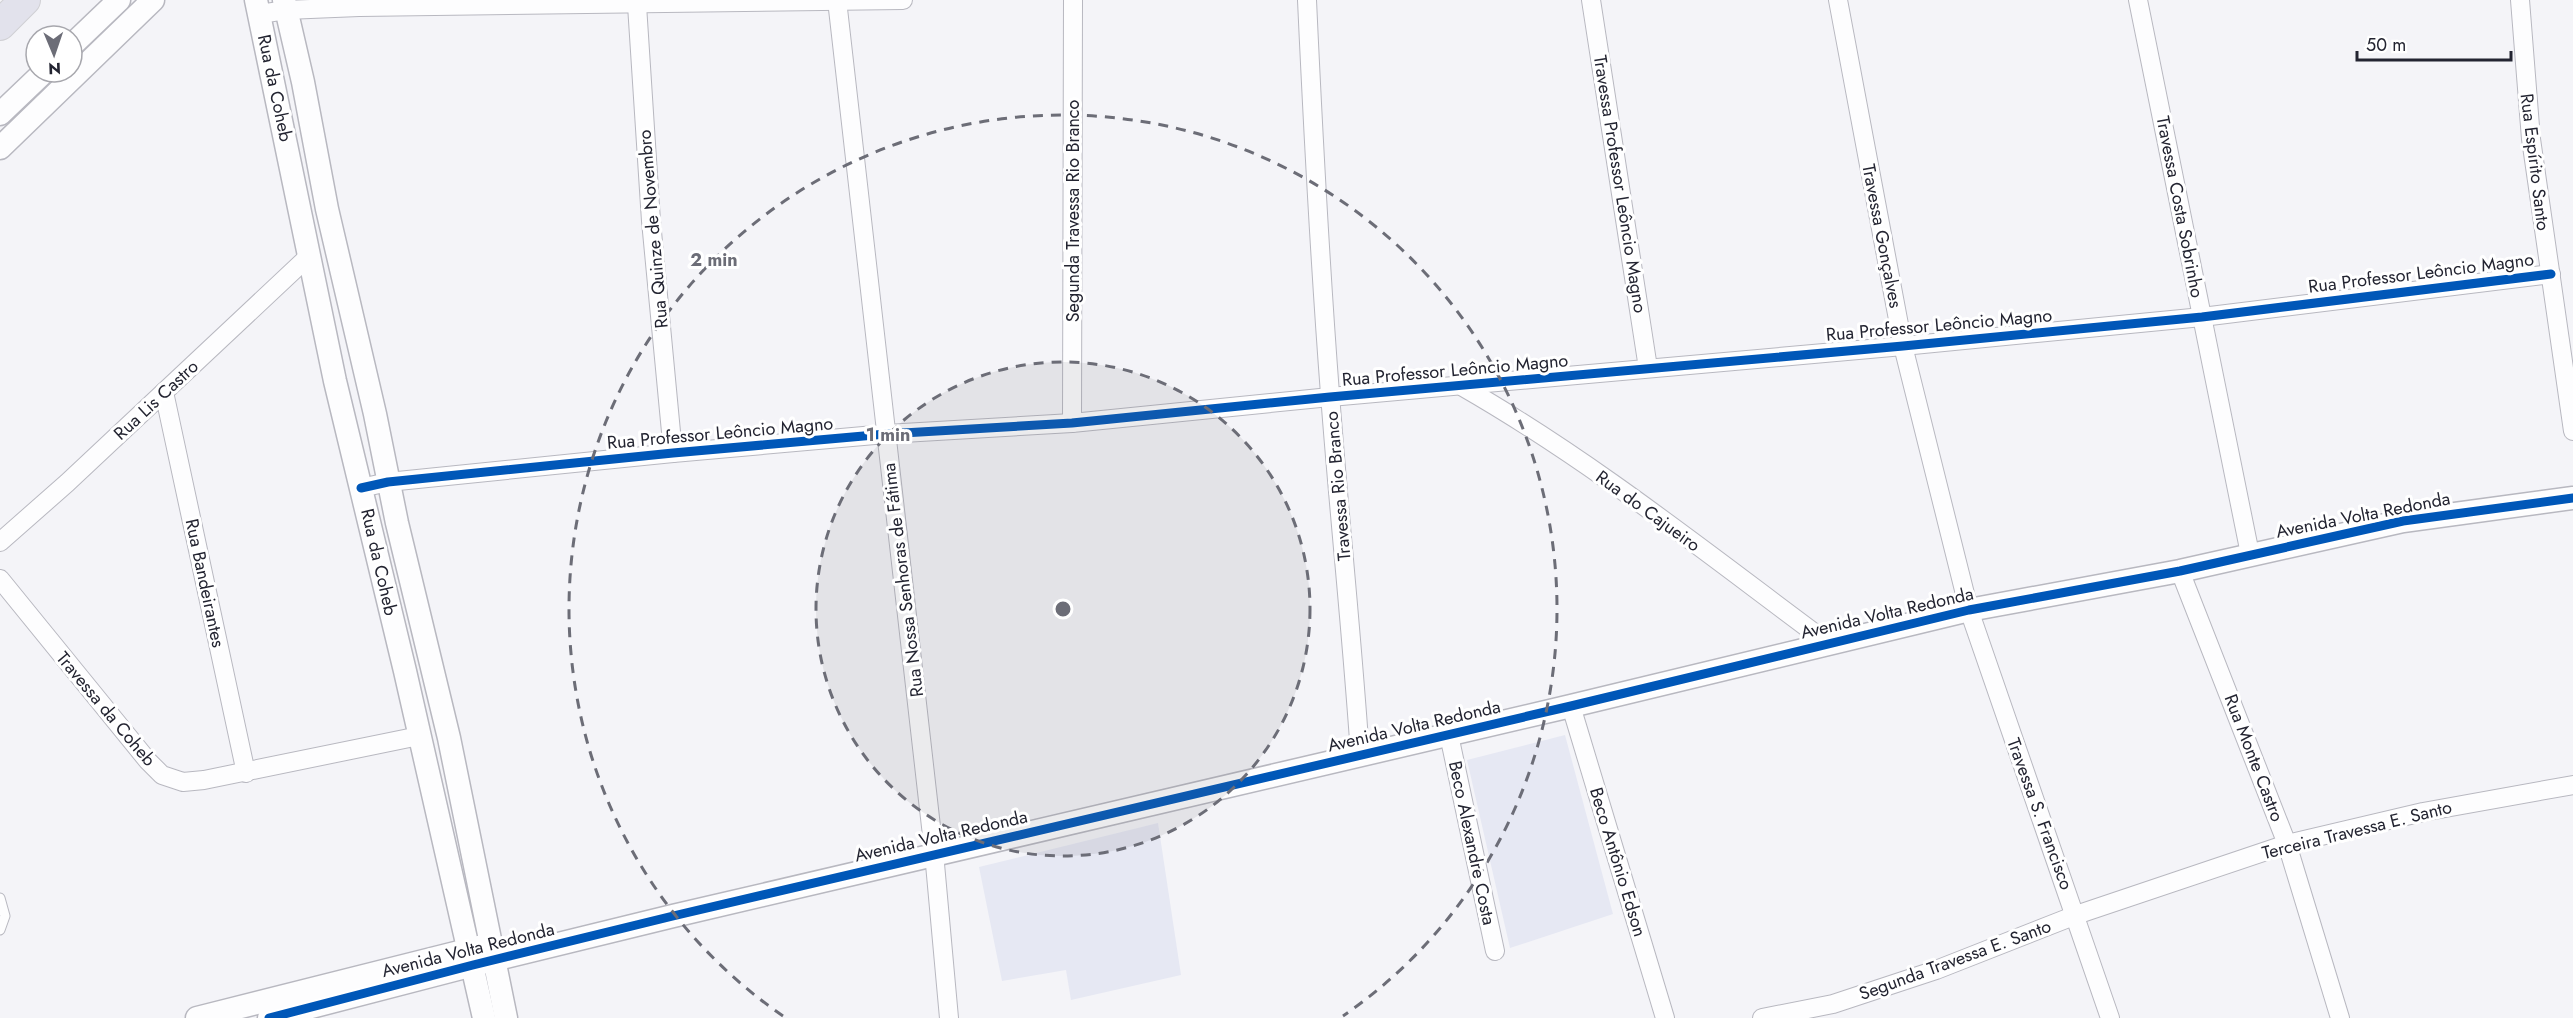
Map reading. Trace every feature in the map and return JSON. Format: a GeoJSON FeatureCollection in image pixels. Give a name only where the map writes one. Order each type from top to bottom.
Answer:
{"type":"FeatureCollection","features":[{"type":"Feature","properties":{"kind":"highway"},"geometry":{"type":"LineString","coordinates":[[0,25],[25,0]]}},
{"type":"Feature","properties":{"kind":"street"},"geometry":{"type":"LineString","coordinates":[[84,34],[119,0]]}},
{"type":"Feature","properties":{"kind":"street"},"geometry":{"type":"LineString","coordinates":[[0,148],[153,0]]}},
{"type":"Feature","properties":{"kind":"street"},"geometry":{"type":"LineString","coordinates":[[258,7],[419,3],[637,5],[903,0]]}},
{"type":"Feature","properties":{"kind":"street","name":"Segunda Travessa Rio Branco"},"geometry":{"type":"LineString","coordinates":[[1072,423],[1073,0]]}},
{"type":"Feature","properties":{"kind":"street","name":"Travessa Rio Branco"},"geometry":{"type":"LineString","coordinates":[[1307,0],[1316,200],[1360,756]]}},
{"type":"Feature","properties":{"kind":"street","name":"Travessa Professor Leôncio Magno"},"geometry":{"type":"LineString","coordinates":[[1591,0],[1648,368]]}},
{"type":"Feature","properties":{"kind":"street","name":"Travessa Gonçalves"},"geometry":{"type":"LineString","coordinates":[[1838,0],[1903,346],[1969,610]]}},
{"type":"Feature","properties":{"kind":"street","name":"Travessa Costa Sobrinho"},"geometry":{"type":"LineString","coordinates":[[2138,0],[2250,554]]}},
{"type":"Feature","properties":{"kind":"street","name":"Rua Espírito Santo"},"geometry":{"type":"LineString","coordinates":[[2520,0],[2531,139],[2573,431]]}},
{"type":"Feature","properties":{"kind":"street","name":"Rua Nossa Senhoras de Fátima"},"geometry":{"type":"LineString","coordinates":[[837,1],[934,854],[949,1018]]}},
{"type":"Feature","properties":{"kind":"street","name":"Rua da Coheb"},"geometry":{"type":"LineString","coordinates":[[285,5],[303,82],[327,209],[448,738],[481,954],[484,1018]]}},
{"type":"Feature","properties":{"kind":"street","name":"Rua Quinze de Novembro"},"geometry":{"type":"LineString","coordinates":[[637,5],[651,221],[673,453]]}},
{"type":"Feature","properties":{"kind":"street","name":"Rua da Coheb"},"geometry":{"type":"LineString","coordinates":[[258,7],[335,381],[419,736],[481,954],[506,1018]]}},
{"type":"Feature","properties":{"kind":"street"},"geometry":{"type":"LineString","coordinates":[[0,114],[31,84]]}},
{"type":"Feature","properties":{"kind":"street","name":"Rua Lis Castro"},"geometry":{"type":"LineString","coordinates":[[0,542],[164,393],[309,256]]}},
{"type":"Feature","properties":{"kind":"street","name":"Rua Professor Leôncio Magno"},"geometry":{"type":"LineString","coordinates":[[361,488],[388,482],[673,453],[886,434],[1072,423],[1330,397],[1903,346],[2202,316],[2551,274]]}},
{"type":"Feature","properties":{"kind":"street","name":"Rua do Cajueiro"},"geometry":{"type":"LineString","coordinates":[[1462,387],[1511,415],[1628,494],[1828,643]]}},
{"type":"Feature","properties":{"kind":"street","name":"Rua Bandeirantes"},"geometry":{"type":"LineString","coordinates":[[164,393],[246,773]]}},
{"type":"Feature","properties":{"kind":"street","name":"Avenida Volta Redonda"},"geometry":{"type":"LineString","coordinates":[[197,1018],[934,854],[1360,756],[1969,610],[2180,571],[2403,522],[2573,498]]}},
{"type":"Feature","properties":{"kind":"street","name":"Rua Monte Castro"},"geometry":{"type":"LineString","coordinates":[[2180,571],[2287,844],[2340,1018]]}},
{"type":"Feature","properties":{"kind":"street","name":"Travessa da Coheb"},"geometry":{"type":"LineString","coordinates":[[0,579],[106,712],[162,775],[183,782],[246,773],[419,736]]}},
{"type":"Feature","properties":{"kind":"street","name":"Travessa S. Francisco"},"geometry":{"type":"LineString","coordinates":[[1969,610],[2110,1018]]}},
{"type":"Feature","properties":{"kind":"street","name":"Beco Antônio Edson"},"geometry":{"type":"LineString","coordinates":[[1571,706],[1665,1018]]}},
{"type":"Feature","properties":{"kind":"street","name":"Beco Alexandre Costa"},"geometry":{"type":"LineString","coordinates":[[1449,735],[1495,951]]}},
{"type":"Feature","properties":{"kind":"street","name":"Terceira Travessa E. Santo"},"geometry":{"type":"LineString","coordinates":[[2076,915],[2287,844],[2423,812],[2573,785]]}},
{"type":"Feature","properties":{"kind":"street","name":"Segunda Travessa E. Santo"},"geometry":{"type":"LineString","coordinates":[[1762,1018],[1837,1011],[2076,915]]}},
{"type":"Feature","properties":{"kind":"street","name":"Avenida Volta Redonda"},"geometry":{"type":"LineString","coordinates":[[269,1018],[481,954]]}},
{"type":"Feature","properties":{"kind":"lane"},"geometry":{"type":"LineString","coordinates":[[0,898],[4,916],[0,930]]}},
{"type":"Feature","properties":{"kind":"shaded area"},"geometry":{"type":"Polygon","coordinates":[[[1565,735],[1613,914],[1510,948],[1467,760],[1565,735]]]}},
{"type":"Feature","properties":{"kind":"shaded area"},"geometry":{"type":"Polygon","coordinates":[[[1158,823],[1181,975],[1071,1000],[1066,970],[1002,981],[979,867],[1158,823]]]}},
{"type":"Feature","properties":{"kind":"cycle path"},"geometry":{"type":"LineString","coordinates":[[361,488],[388,482],[673,453],[886,434],[1072,423],[2202,317],[2551,274]]}},
{"type":"Feature","properties":{"kind":"cycle path"},"geometry":{"type":"LineString","coordinates":[[269,1018],[673,916],[1571,706],[1969,610],[2180,571],[2403,521],[2573,498]]}}]}
